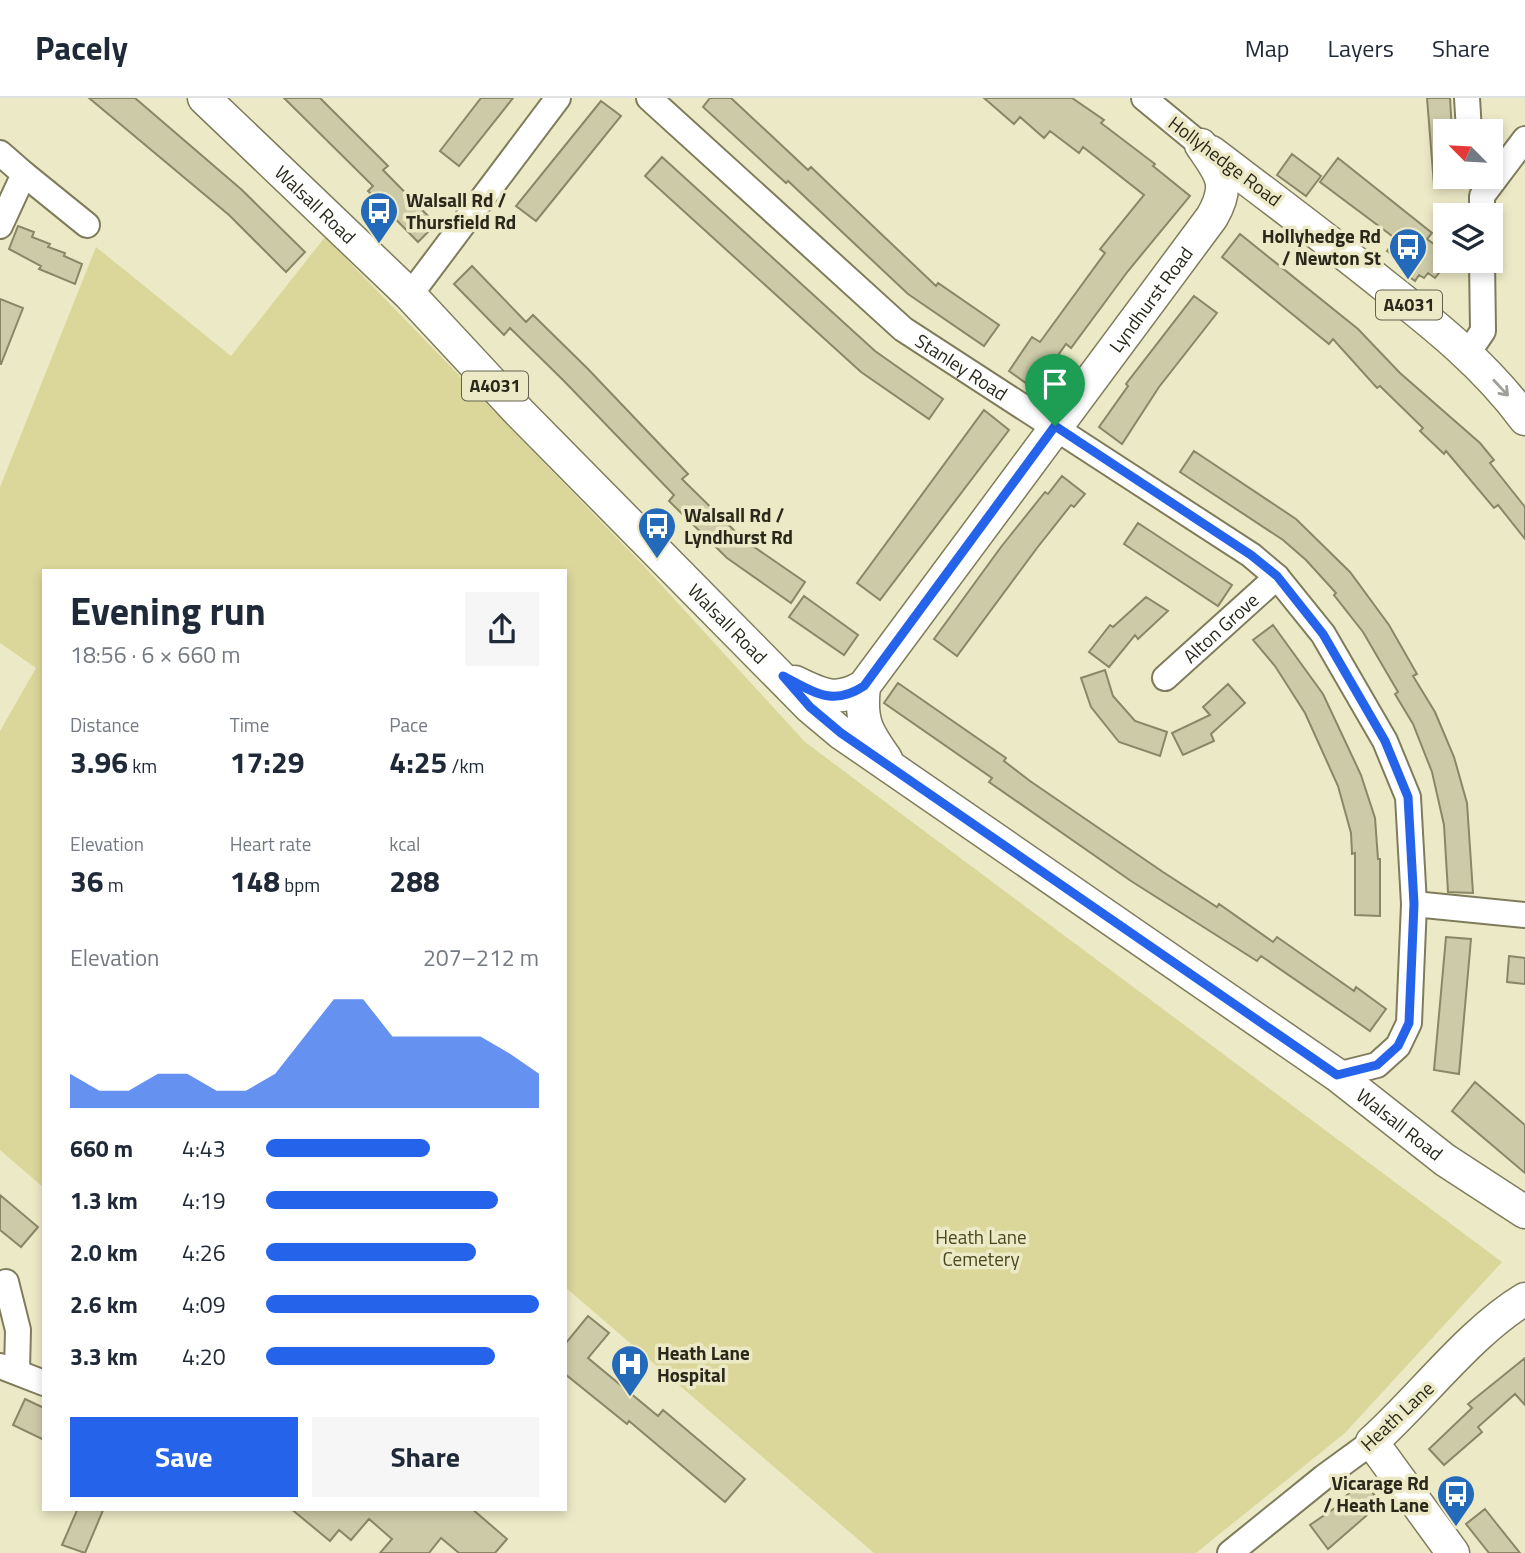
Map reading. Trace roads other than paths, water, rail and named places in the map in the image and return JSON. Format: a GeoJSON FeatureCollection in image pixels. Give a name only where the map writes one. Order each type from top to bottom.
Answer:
{"type":"FeatureCollection","features":[{"type":"Feature","properties":{"kind":"main road","name":"Walsall Road"},"geometry":{"type":"LineString","coordinates":[[204,98],[410,295],[519,412],[783,676],[810,707],[895,772],[1337,1075],[1445,1160],[1525,1212]]}},
{"type":"Feature","properties":{"kind":"main road","name":"Lyndhurst Road"},"geometry":{"type":"LineString","coordinates":[[864,686],[1212,217],[1223,199],[1223,180],[1201,145]]}},
{"type":"Feature","properties":{"kind":"main road","name":"Hollyhedge Road"},"geometry":{"type":"LineString","coordinates":[[1201,145],[1280,202],[1468,353],[1508,395],[1525,419]]}},
{"type":"Feature","properties":{"kind":"main road","name":"Lyndhurst Road"},"geometry":{"type":"LineString","coordinates":[[1212,217],[1244,199],[1260,198],[1280,202]]}},
{"type":"Feature","properties":{"kind":"main road","name":"A4031"},"geometry":{"type":"LineString","coordinates":[[783,676],[824,696],[842,697],[864,686]]}},
{"type":"Feature","properties":{"kind":"main road","name":"A4031"},"geometry":{"type":"LineString","coordinates":[[864,686],[861,715],[868,733],[895,772]]}},
{"type":"Feature","properties":{"kind":"main road"},"geometry":{"type":"LineString","coordinates":[[1445,1160],[1525,1236]]}},
{"type":"Feature","properties":{"kind":"main road","name":"Heath Lane"},"geometry":{"type":"LineString","coordinates":[[1372,1442],[1516,1304],[1525,1282]]}},
{"type":"Feature","properties":{"kind":"main road"},"geometry":{"type":"LineString","coordinates":[[1372,1442],[1453,1553]]}},
{"type":"Feature","properties":{"kind":"street"},"geometry":{"type":"LineString","coordinates":[[410,295],[558,98]]}},
{"type":"Feature","properties":{"kind":"street","name":"Stanley Road"},"geometry":{"type":"LineString","coordinates":[[649,98],[903,328],[1251,555],[1277,576],[1323,634],[1385,741],[1408,797],[1414,904],[1409,1023],[1398,1046],[1377,1065],[1337,1075]]}},
{"type":"Feature","properties":{"kind":"street","name":"Hollyhedge Road"},"geometry":{"type":"LineString","coordinates":[[1144,98],[1201,145]]}},
{"type":"Feature","properties":{"kind":"street"},"geometry":{"type":"LineString","coordinates":[[1467,98],[1468,119]]}},
{"type":"Feature","properties":{"kind":"street"},"geometry":{"type":"LineString","coordinates":[[1480,196],[1525,139]]}},
{"type":"Feature","properties":{"kind":"street"},"geometry":{"type":"LineString","coordinates":[[0,153],[87,225]]}},
{"type":"Feature","properties":{"kind":"street"},"geometry":{"type":"LineString","coordinates":[[0,226],[24,174]]}},
{"type":"Feature","properties":{"kind":"street"},"geometry":{"type":"LineString","coordinates":[[1468,353],[1482,331],[1482,273]]}},
{"type":"Feature","properties":{"kind":"street","name":"Alton Grove"},"geometry":{"type":"LineString","coordinates":[[1165,678],[1277,576]]}},
{"type":"Feature","properties":{"kind":"street"},"geometry":{"type":"LineString","coordinates":[[1414,904],[1525,915]]}},
{"type":"Feature","properties":{"kind":"street"},"geometry":{"type":"LineString","coordinates":[[6,1282],[18,1330],[9,1368],[42,1382]]}},
{"type":"Feature","properties":{"kind":"street","name":"Heath Lane"},"geometry":{"type":"LineString","coordinates":[[1230,1553],[1372,1442]]}},
{"type":"Feature","properties":{"kind":"place","name":"Walsall Rd / Thursfield Rd"},"geometry":{"type":"Point","coordinates":[379,245]}},
{"type":"Feature","properties":{"kind":"place","name":"Hollyhedge Rd / Newton St"},"geometry":{"type":"Point","coordinates":[1408,281]}},
{"type":"Feature","properties":{"kind":"place","name":"Walsall Rd / Lyndhurst Rd"},"geometry":{"type":"Point","coordinates":[657,560]}},
{"type":"Feature","properties":{"kind":"place","name":"Heath Lane Hospital"},"geometry":{"type":"Point","coordinates":[630,1398]}},
{"type":"Feature","properties":{"kind":"place","name":"Vicarage Rd / Heath Lane"},"geometry":{"type":"Point","coordinates":[1456,1528]}},
{"type":"Feature","properties":{"kind":"park label","name":"Heath Lane Cemetery"},"geometry":{"type":"Point","coordinates":[981,1248]}}]}
